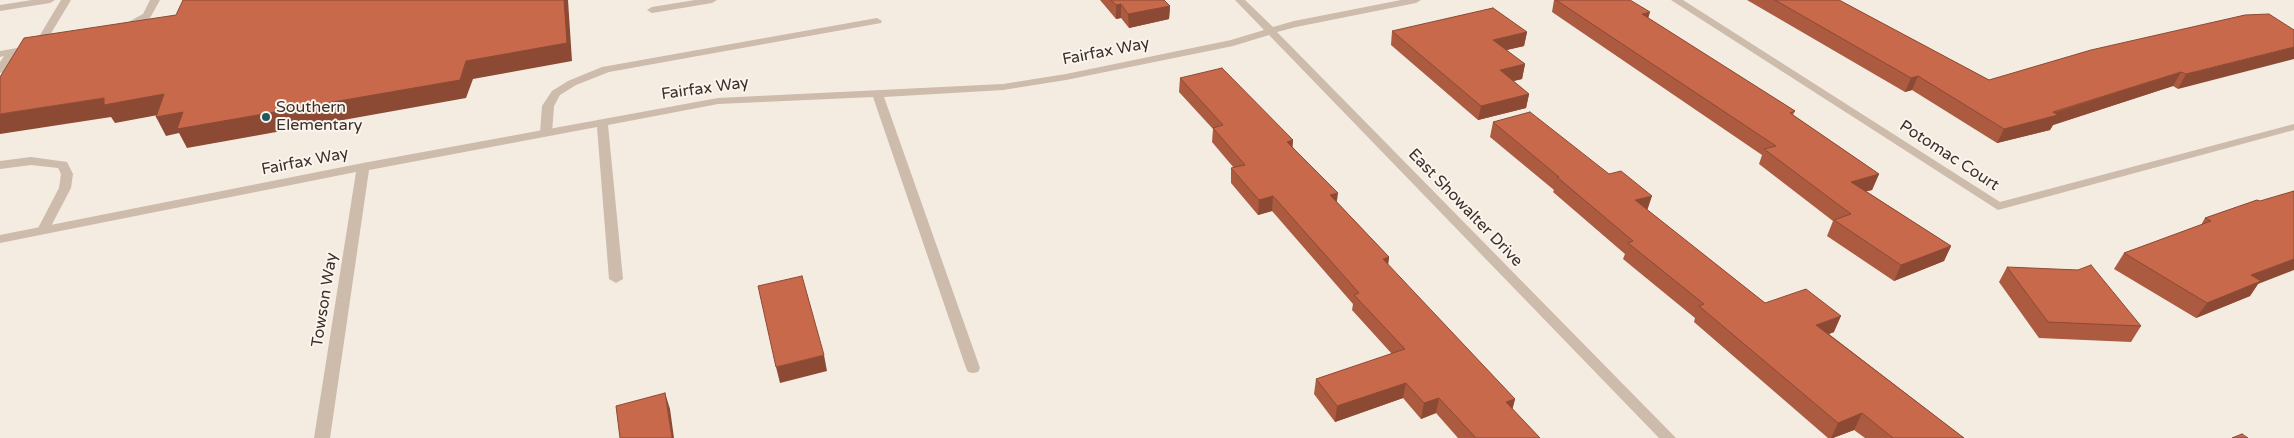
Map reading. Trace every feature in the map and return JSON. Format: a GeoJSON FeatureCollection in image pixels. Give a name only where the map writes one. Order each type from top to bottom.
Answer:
{"type":"FeatureCollection","features":[{"type":"Feature","properties":{"kind":"street"},"geometry":{"type":"LineString","coordinates":[[0,8],[50,0]]}},
{"type":"Feature","properties":{"kind":"street"},"geometry":{"type":"LineString","coordinates":[[38,48],[66,0]]}},
{"type":"Feature","properties":{"kind":"street"},"geometry":{"type":"LineString","coordinates":[[114,32],[127,28],[147,16],[155,0]]}},
{"type":"Feature","properties":{"kind":"street"},"geometry":{"type":"LineString","coordinates":[[652,10],[712,0]]}},
{"type":"Feature","properties":{"kind":"street","name":"East Showalter Drive"},"geometry":{"type":"LineString","coordinates":[[1240,0],[1668,438]]}},
{"type":"Feature","properties":{"kind":"street","name":"Fairfax Way"},"geometry":{"type":"LineString","coordinates":[[0,239],[363,167],[718,101],[799,96],[878,95],[1002,87],[1066,77],[1233,42],[1294,24],[1416,0]]}},
{"type":"Feature","properties":{"kind":"street","name":"Potomac Court"},"geometry":{"type":"LineString","coordinates":[[1676,0],[1998,206],[2294,127]]}},
{"type":"Feature","properties":{"kind":"street"},"geometry":{"type":"LineString","coordinates":[[546,133],[548,106],[556,93],[572,83],[606,69],[877,21]]}},
{"type":"Feature","properties":{"kind":"street"},"geometry":{"type":"LineString","coordinates":[[0,54],[50,45]]}},
{"type":"Feature","properties":{"kind":"street"},"geometry":{"type":"LineString","coordinates":[[0,70],[12,52]]}},
{"type":"Feature","properties":{"kind":"street"},"geometry":{"type":"LineString","coordinates":[[878,95],[973,368]]}},
{"type":"Feature","properties":{"kind":"street"},"geometry":{"type":"LineString","coordinates":[[602,122],[616,279]]}},
{"type":"Feature","properties":{"kind":"street"},"geometry":{"type":"LineString","coordinates":[[0,165],[31,161],[63,165],[67,174],[66,188],[43,230]]}},
{"type":"Feature","properties":{"kind":"street","name":"Towson Way"},"geometry":{"type":"LineString","coordinates":[[322,438],[363,167]]}},
{"type":"Feature","properties":{"kind":"building"},"geometry":{"type":"Polygon","coordinates":[[[183,0],[564,0],[567,43],[466,61],[460,80],[177,129],[183,112],[156,117],[164,94],[104,105],[104,98],[0,114],[0,77],[24,38],[176,15],[183,0]]]}},
{"type":"Feature","properties":{"kind":"building"},"geometry":{"type":"Polygon","coordinates":[[[1111,0],[1164,0],[1170,6],[1128,14],[1121,4],[1116,5],[1111,0]]]}},
{"type":"Feature","properties":{"kind":"building"},"geometry":{"type":"Polygon","coordinates":[[[1556,0],[1630,0],[1650,12],[1642,14],[1795,111],[1790,113],[1879,174],[1851,182],[1951,246],[1901,265],[1834,220],[1851,214],[1764,149],[1776,146],[1556,0]]]}},
{"type":"Feature","properties":{"kind":"building"},"geometry":{"type":"Polygon","coordinates":[[[1775,0],[1839,0],[1989,80],[2091,50],[2245,15],[2269,14],[2294,30],[2294,47],[2186,74],[2181,72],[2053,112],[2058,115],[2004,129],[1918,76],[1911,78],[1775,0]]]}},
{"type":"Feature","properties":{"kind":"building"},"geometry":{"type":"Polygon","coordinates":[[[1493,8],[1527,32],[1493,40],[1525,64],[1500,70],[1529,94],[1481,106],[1392,31],[1493,8]]]}},
{"type":"Feature","properties":{"kind":"building"},"geometry":{"type":"Polygon","coordinates":[[[1222,68],[1293,140],[1287,142],[1338,193],[1330,195],[1389,257],[1383,259],[1515,399],[1506,402],[1540,438],[1476,438],[1439,398],[1424,403],[1406,383],[1337,406],[1316,379],[1405,349],[1354,295],[1359,293],[1273,196],[1259,200],[1231,168],[1245,165],[1213,128],[1223,125],[1180,78],[1222,68]]]}},
{"type":"Feature","properties":{"kind":"building"},"geometry":{"type":"Polygon","coordinates":[[[1530,112],[1609,174],[1621,171],[1652,196],[1635,200],[1765,303],[1806,289],[1841,316],[1816,325],[1964,438],[1893,438],[1862,413],[1838,423],[1699,306],[1704,304],[1628,243],[1633,241],[1493,122],[1530,112]]]}},
{"type":"Feature","properties":{"kind":"building"},"geometry":{"type":"Polygon","coordinates":[[[2294,191],[2294,259],[2251,275],[2261,281],[2207,303],[2124,253],[2211,221],[2205,218],[2257,200],[2260,201],[2294,191]]]}},
{"type":"Feature","properties":{"kind":"building"},"geometry":{"type":"Polygon","coordinates":[[[2091,265],[2141,326],[2048,322],[2007,267],[2078,270],[2091,265]]]}},
{"type":"Feature","properties":{"kind":"building"},"geometry":{"type":"Polygon","coordinates":[[[802,276],[824,355],[776,367],[758,286],[802,276]]]}},
{"type":"Feature","properties":{"kind":"building"},"geometry":{"type":"Polygon","coordinates":[[[665,393],[672,438],[620,438],[616,406],[665,393]]]}},
{"type":"Feature","properties":{"kind":"building"},"geometry":{"type":"Polygon","coordinates":[[[2242,434],[2248,438],[2232,438],[2242,434]]]}},
{"type":"Feature","properties":{"kind":"place","name":"Southern Elementary"},"geometry":{"type":"Point","coordinates":[266,117]}}]}
